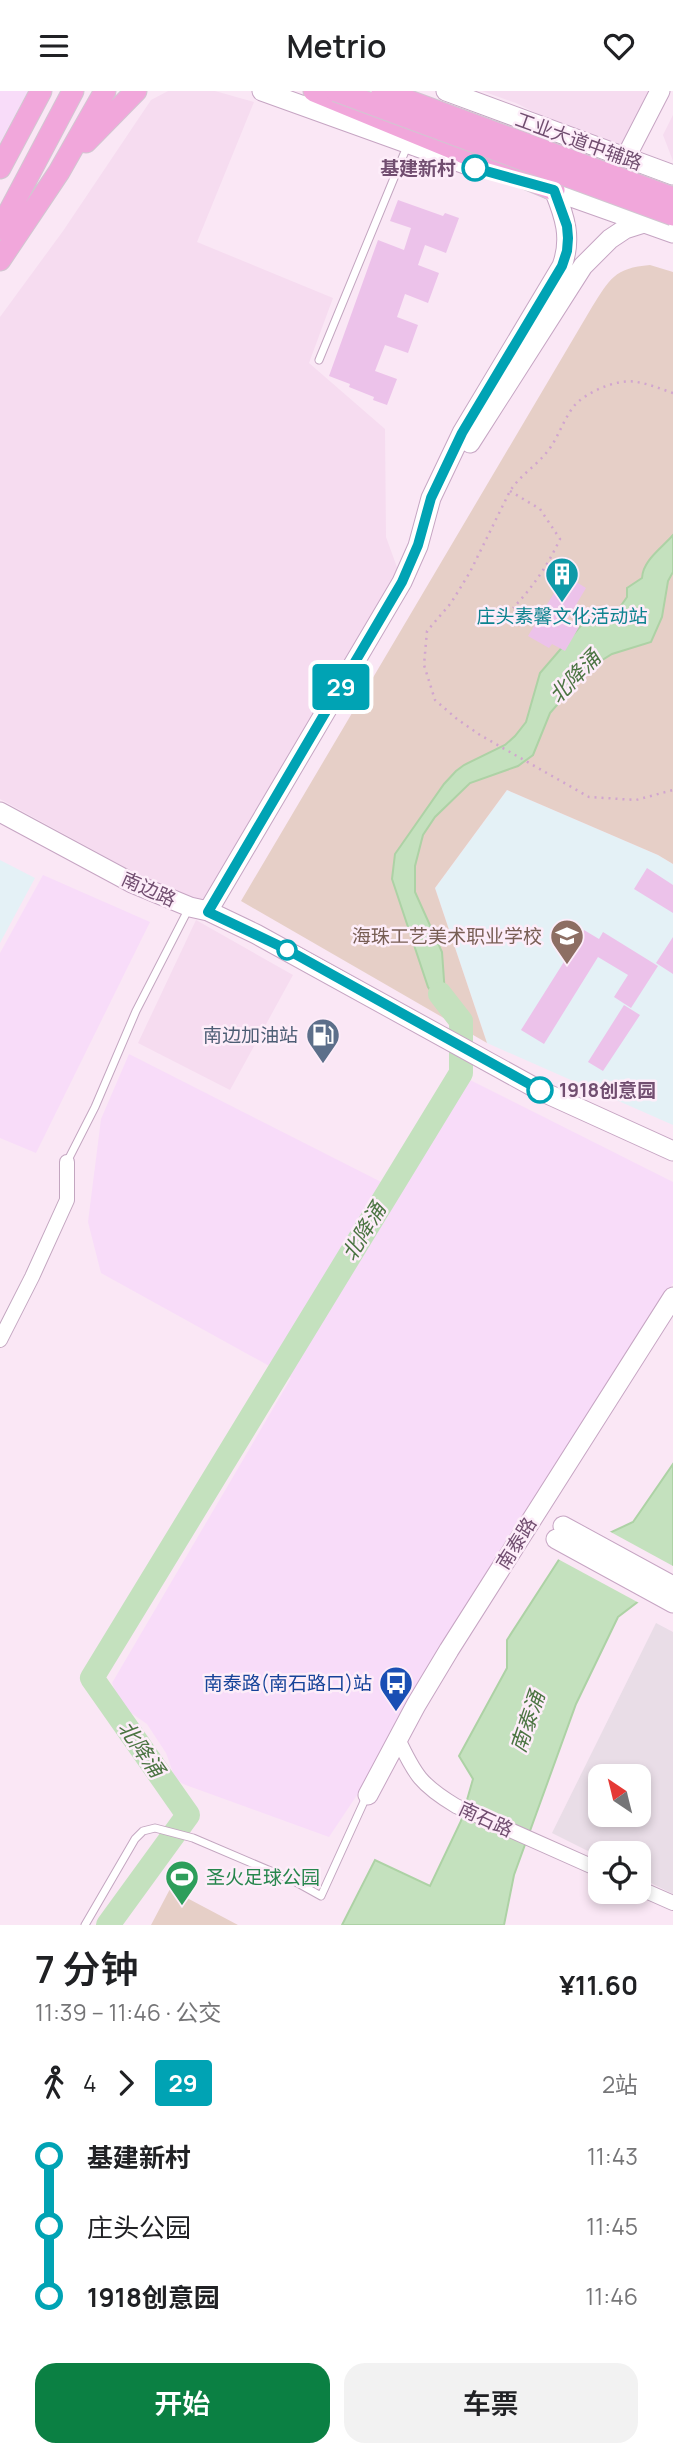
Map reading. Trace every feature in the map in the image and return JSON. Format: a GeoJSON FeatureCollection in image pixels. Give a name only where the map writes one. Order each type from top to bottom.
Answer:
{"type":"FeatureCollection","features":[{"type":"Feature","properties":{"kind":"main road"},"geometry":{"type":"LineString","coordinates":[[0,168],[41,91]]}},
{"type":"Feature","properties":{"kind":"main road"},"geometry":{"type":"LineString","coordinates":[[0,229],[73,91]]}},
{"type":"Feature","properties":{"kind":"main road"},"geometry":{"type":"LineString","coordinates":[[0,260],[59,172],[105,91]]}},
{"type":"Feature","properties":{"kind":"main road"},"geometry":{"type":"LineString","coordinates":[[59,172],[136,91]]}},
{"type":"Feature","properties":{"kind":"main road"},"geometry":{"type":"LineString","coordinates":[[314,91],[500,171],[554,190]]}},
{"type":"Feature","properties":{"kind":"main road"},"geometry":{"type":"LineString","coordinates":[[336,91],[673,215]]}},
{"type":"Feature","properties":{"kind":"main road"},"geometry":{"type":"LineString","coordinates":[[382,91],[673,198]]}},
{"type":"Feature","properties":{"kind":"main road"},"geometry":{"type":"LineString","coordinates":[[0,158],[20,129]]}},
{"type":"Feature","properties":{"kind":"street"},"geometry":{"type":"LineString","coordinates":[[0,217],[65,91]]}},
{"type":"Feature","properties":{"kind":"street"},"geometry":{"type":"LineString","coordinates":[[262,91],[408,143],[500,171],[541,172],[547,163],[545,146],[530,123]]}},
{"type":"Feature","properties":{"kind":"street","name":"工业大道中辅路"},"geometry":{"type":"LineString","coordinates":[[446,91],[673,175]]}},
{"type":"Feature","properties":{"kind":"street"},"geometry":{"type":"LineString","coordinates":[[626,157],[660,91]]}},
{"type":"Feature","properties":{"kind":"street"},"geometry":{"type":"LineString","coordinates":[[554,190],[673,233]]}},
{"type":"Feature","properties":{"kind":"street"},"geometry":{"type":"LineString","coordinates":[[199,909],[402,582],[418,545],[431,498],[462,433],[562,266],[567,251],[567,226],[554,190]]}},
{"type":"Feature","properties":{"kind":"street"},"geometry":{"type":"LineString","coordinates":[[431,498],[478,431],[583,266],[610,239],[625,229],[645,223]]}},
{"type":"Feature","properties":{"kind":"street","name":"南边路"},"geometry":{"type":"LineString","coordinates":[[0,812],[132,883],[199,909],[286,949],[541,1091],[673,1151]]}},
{"type":"Feature","properties":{"kind":"street"},"geometry":{"type":"LineString","coordinates":[[0,1339],[33,1277],[67,1201],[67,1162]]}},
{"type":"Feature","properties":{"kind":"street","name":"南泰路"},"geometry":{"type":"LineString","coordinates":[[368,1795],[463,1627],[673,1297]]}},
{"type":"Feature","properties":{"kind":"street"},"geometry":{"type":"LineString","coordinates":[[673,1586],[559,1532],[673,1603]]}},
{"type":"Feature","properties":{"kind":"street","name":"南石路"},"geometry":{"type":"LineString","coordinates":[[398,1739],[413,1770],[424,1784],[456,1806],[588,1865]]}},
{"type":"Feature","properties":{"kind":"street"},"geometry":{"type":"LineString","coordinates":[[651,1893],[673,1903]]}},
{"type":"Feature","properties":{"kind":"lane"},"geometry":{"type":"LineString","coordinates":[[319,360],[408,143]]}},
{"type":"Feature","properties":{"kind":"lane"},"geometry":{"type":"LineString","coordinates":[[67,1162],[95,1107],[136,1011],[199,909]]}},
{"type":"Feature","properties":{"kind":"lane"},"geometry":{"type":"LineString","coordinates":[[85,1925],[135,1839],[143,1831],[155,1828],[193,1838],[293,1881],[321,1896],[368,1795]]}},
{"type":"Feature","properties":{"kind":"path"},"geometry":{"type":"LineString","coordinates":[[673,393],[634,381],[603,387],[585,395],[573,408],[552,447],[535,468],[518,478],[470,572],[451,603],[427,631],[424,665],[435,700],[457,719],[589,797],[636,800],[673,790]]}},
{"type":"Feature","properties":{"kind":"path"},"geometry":{"type":"LineString","coordinates":[[510,491],[540,509],[560,539],[531,589],[513,608]]}},
{"type":"Feature","properties":{"kind":"shaded area"},"geometry":{"type":"Polygon","coordinates":[[[0,91],[28,91],[0,143],[0,91]]]}},
{"type":"Feature","properties":{"kind":"shaded area"},"geometry":{"type":"Polygon","coordinates":[[[168,91],[215,91],[254,102],[197,242],[333,298],[309,363],[385,429],[386,537],[398,570],[205,904],[150,881],[0,799],[0,317],[63,231],[151,100],[168,91]]]}},
{"type":"Feature","properties":{"kind":"shaded area"},"geometry":{"type":"Polygon","coordinates":[[[482,91],[653,91],[625,152],[579,135],[516,103],[482,91]]]}},
{"type":"Feature","properties":{"kind":"shaded area"},"geometry":{"type":"Polygon","coordinates":[[[673,115],[673,161],[663,135],[673,115]]]}},
{"type":"Feature","properties":{"kind":"shaded area"},"geometry":{"type":"Polygon","coordinates":[[[650,265],[673,272],[673,864],[658,855],[507,790],[435,888],[487,1043],[241,901],[598,297],[621,272],[650,265]]]}},
{"type":"Feature","properties":{"kind":"shaded area","name":"海珠工艺美术职业学校"},"geometry":{"type":"Polygon","coordinates":[[[507,790],[658,855],[673,864],[673,1125],[487,1043],[435,888],[507,790]]]}},
{"type":"Feature","properties":{"kind":"shaded area"},"geometry":{"type":"Polygon","coordinates":[[[0,860],[35,878],[0,943],[0,860]]]}},
{"type":"Feature","properties":{"kind":"shaded area"},"geometry":{"type":"Polygon","coordinates":[[[43,875],[150,922],[36,1153],[0,1138],[0,953],[43,875]]]}},
{"type":"Feature","properties":{"kind":"shaded area"},"geometry":{"type":"Polygon","coordinates":[[[196,920],[293,975],[230,1090],[138,1043],[196,920]]]}},
{"type":"Feature","properties":{"kind":"shaded area"},"geometry":{"type":"Polygon","coordinates":[[[129,1054],[397,1190],[466,1078],[673,1182],[673,1283],[526,1512],[392,1732],[359,1792],[329,1837],[183,1784],[175,1778],[166,1753],[147,1724],[121,1706],[112,1683],[291,1378],[101,1273],[88,1222],[101,1119],[129,1054]]]}},
{"type":"Feature","properties":{"kind":"shaded area"},"geometry":{"type":"Polygon","coordinates":[[[656,1623],[673,1632],[673,1894],[651,1883],[651,1841],[588,1841],[588,1851],[552,1833],[656,1623]]]}},
{"type":"Feature","properties":{"kind":"shaded area","name":"圣火足球公园"},"geometry":{"type":"Polygon","coordinates":[[[170,1889],[238,1925],[151,1925],[170,1889]]]}},
{"type":"Feature","properties":{"kind":"water"},"geometry":{"type":"Polygon","coordinates":[[[673,535],[673,572],[668,581],[662,617],[651,642],[612,654],[588,669],[550,713],[533,755],[518,766],[470,783],[435,817],[423,835],[415,866],[415,892],[442,952],[445,994],[461,1021],[441,1006],[428,987],[392,879],[395,854],[456,771],[505,745],[515,736],[526,722],[540,673],[584,622],[594,620],[599,608],[620,607],[627,597],[627,588],[642,578],[649,560],[673,535]]]}},
{"type":"Feature","properties":{"kind":"water","name":"南泰涌"},"geometry":{"type":"Polygon","coordinates":[[[673,1464],[673,1575],[618,1617],[576,1704],[514,1875],[504,1925],[342,1925],[375,1860],[430,1886],[461,1821],[473,1779],[459,1756],[507,1668],[507,1640],[562,1555],[633,1522],[673,1464]]]}},
{"type":"Feature","properties":{"kind":"pier"},"geometry":{"type":"Polygon","coordinates":[[[607,1530],[673,1566],[673,1579],[641,1604],[556,1558],[560,1552],[607,1530]]]}},
{"type":"Feature","properties":{"kind":"building"},"geometry":{"type":"Polygon","coordinates":[[[398,200],[443,216],[445,213],[459,218],[446,253],[425,245],[418,265],[439,273],[428,303],[405,294],[397,317],[418,325],[408,353],[385,345],[375,371],[397,379],[387,405],[349,387],[350,384],[329,376],[378,240],[404,250],[411,228],[390,221],[398,200]]]}},
{"type":"Feature","properties":{"kind":"building","name":"庄头素馨文化活动站"},"geometry":{"type":"Polygon","coordinates":[[[565,575],[586,588],[567,620],[579,627],[565,651],[552,644],[549,648],[528,636],[565,575]]]}},
{"type":"Feature","properties":{"kind":"building"},"geometry":{"type":"Polygon","coordinates":[[[647,868],[673,885],[673,913],[634,889],[647,868]]]}},
{"type":"Feature","properties":{"kind":"building"},"geometry":{"type":"Polygon","coordinates":[[[584,930],[599,939],[603,932],[658,966],[631,1008],[614,997],[628,975],[598,957],[544,1044],[521,1030],[584,930]]]}},
{"type":"Feature","properties":{"kind":"building"},"geometry":{"type":"Polygon","coordinates":[[[673,937],[673,974],[656,963],[673,937]]]}},
{"type":"Feature","properties":{"kind":"building"},"geometry":{"type":"Polygon","coordinates":[[[624,1005],[640,1015],[603,1071],[588,1062],[624,1005]]]}},
{"type":"Feature","properties":{"kind":"waterway","name":"北降涌"},"geometry":{"type":"LineString","coordinates":[[108,1925],[188,1815],[92,1678],[461,1073],[461,1021],[440,994]]}},
{"type":"Feature","properties":{"kind":"bus line","name":"29"},"geometry":{"type":"LineString","coordinates":[[475,168],[554,190],[567,226],[567,251],[562,266],[462,433],[431,498],[411,563],[387,610],[208,912],[286,949],[540,1090]]}},
{"type":"Feature","properties":{"kind":"place","name":"基建新村"},"geometry":{"type":"Point","coordinates":[475,168]}},
{"type":"Feature","properties":{"kind":"place","name":"庄头素馨文化活动站"},"geometry":{"type":"Point","coordinates":[562,604]}},
{"type":"Feature","properties":{"kind":"place","name":"海珠工艺美术职业学校"},"geometry":{"type":"Point","coordinates":[567,966]}},
{"type":"Feature","properties":{"kind":"place","name":"南边加油站"},"geometry":{"type":"Point","coordinates":[323,1065]}},
{"type":"Feature","properties":{"kind":"place","name":"1918创意园"},"geometry":{"type":"Point","coordinates":[540,1090]}},
{"type":"Feature","properties":{"kind":"place","name":"南泰路(南石路口)站"},"geometry":{"type":"Point","coordinates":[396,1713]}},
{"type":"Feature","properties":{"kind":"place","name":"圣火足球公园"},"geometry":{"type":"Point","coordinates":[182,1907]}}]}
